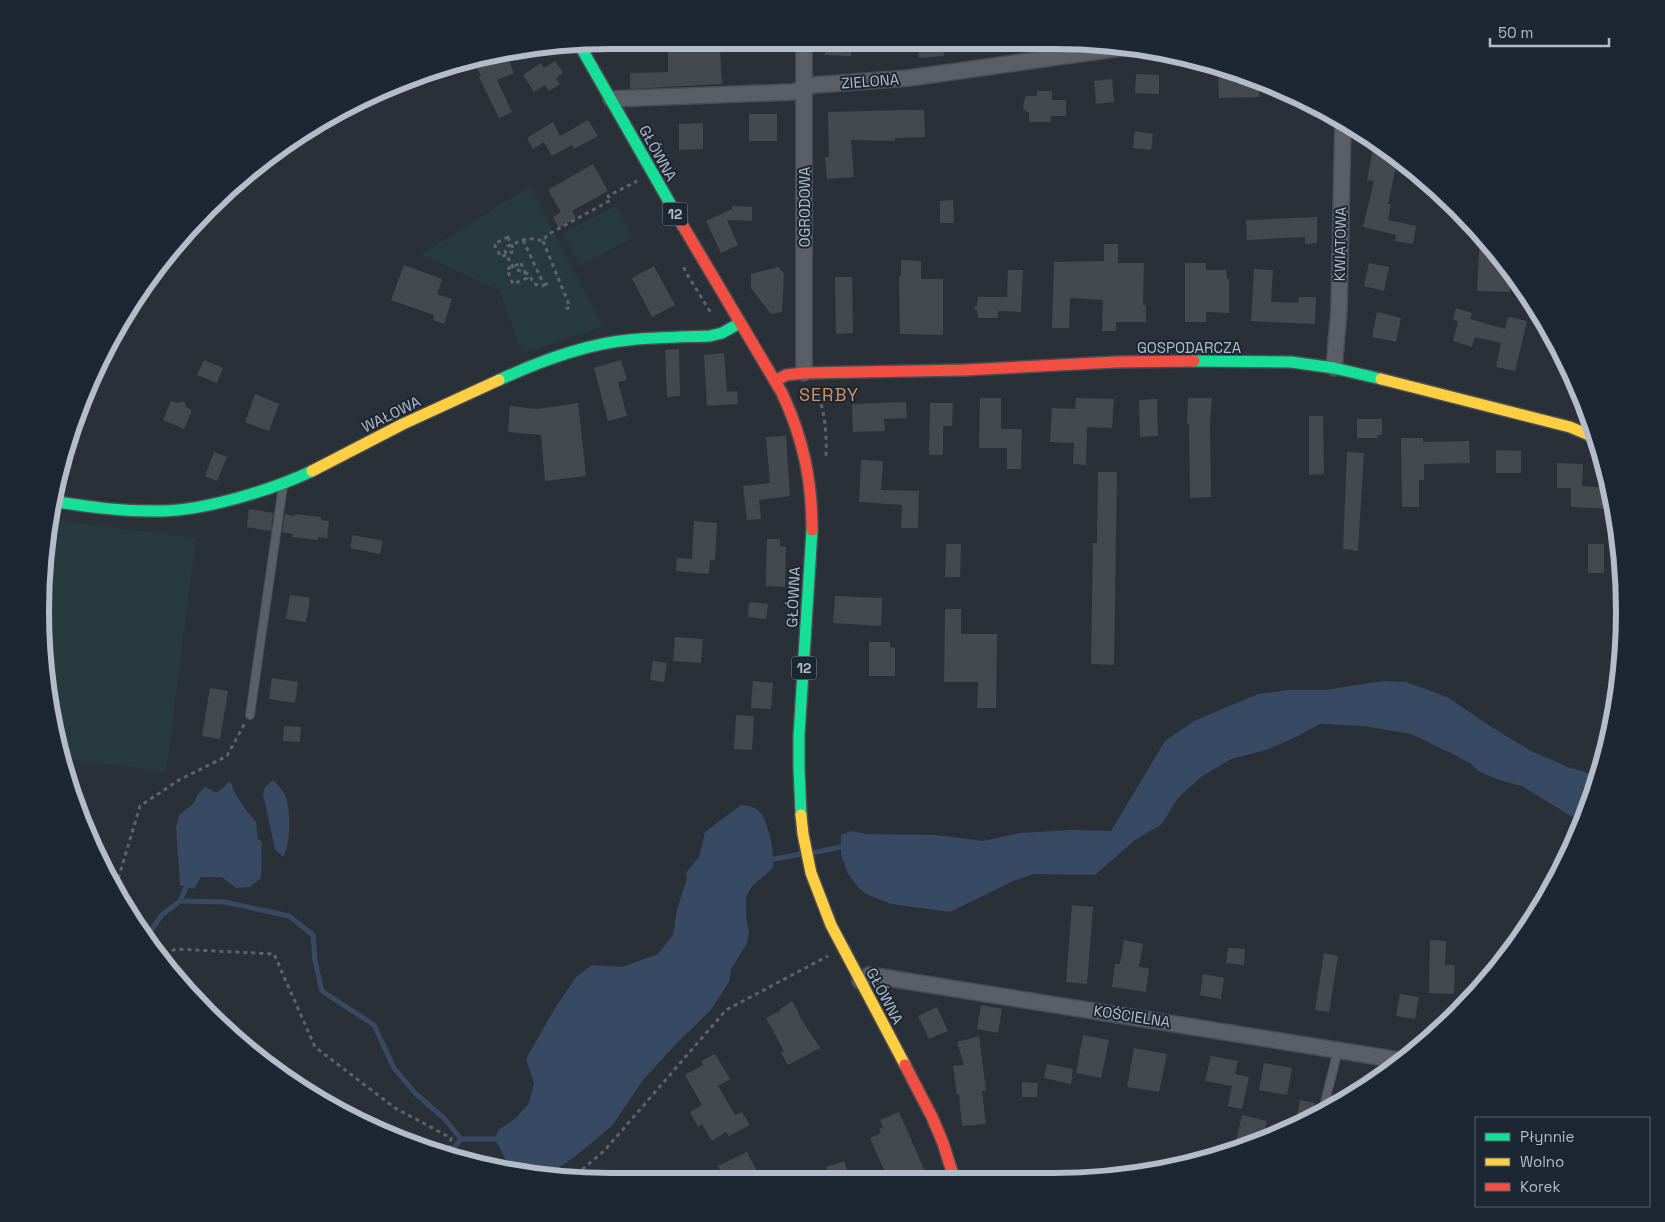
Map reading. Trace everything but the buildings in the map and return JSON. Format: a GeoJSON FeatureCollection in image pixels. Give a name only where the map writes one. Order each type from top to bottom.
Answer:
{"type":"FeatureCollection","features":[{"type":"Feature","properties":{"kind":"street","name":"OGRODOWA"},"geometry":{"type":"LineString","coordinates":[[804,49],[804,373]]}},
{"type":"Feature","properties":{"kind":"street","name":"GŁÓWNA"},"geometry":{"type":"LineString","coordinates":[[582,50],[666,198],[775,381],[790,408],[801,436],[808,466],[811,493],[810,574],[800,746],[800,792],[809,864],[822,904],[860,981],[932,1117],[952,1173]]}},
{"type":"Feature","properties":{"kind":"street","name":"ZIELONA"},"geometry":{"type":"LineString","coordinates":[[611,99],[793,92],[814,84],[909,78],[1100,51]]}},
{"type":"Feature","properties":{"kind":"street","name":"KWIATOWA"},"geometry":{"type":"LineString","coordinates":[[1334,368],[1339,309],[1343,129]]}},
{"type":"Feature","properties":{"kind":"street","name":"WAŁOWA"},"geometry":{"type":"LineString","coordinates":[[60,502],[98,509],[163,512],[220,502],[283,484],[334,461],[403,424],[526,367],[579,350],[627,340],[710,336],[722,333],[740,323]]}},
{"type":"Feature","properties":{"kind":"street","name":"GOSPODARCZA"},"geometry":{"type":"LineString","coordinates":[[775,381],[786,375],[804,373],[965,370],[1115,362],[1225,360],[1291,362],[1334,368],[1570,427],[1587,434]]}},
{"type":"Feature","properties":{"kind":"street","name":"KOŚCIELNA"},"geometry":{"type":"LineString","coordinates":[[860,981],[869,975],[1393,1059]]}},
{"type":"Feature","properties":{"kind":"lane"},"geometry":{"type":"LineString","coordinates":[[250,715],[283,484]]}},
{"type":"Feature","properties":{"kind":"lane"},"geometry":{"type":"LineString","coordinates":[[1324,1104],[1338,1050]]}},
{"type":"Feature","properties":{"kind":"path"},"geometry":{"type":"LineString","coordinates":[[563,310],[570,307],[543,241],[546,235],[611,200],[608,196],[637,181]]}},
{"type":"Feature","properties":{"kind":"path"},"geometry":{"type":"LineString","coordinates":[[508,237],[514,251],[500,257],[494,244],[508,237]]}},
{"type":"Feature","properties":{"kind":"path"},"geometry":{"type":"LineString","coordinates":[[543,241],[530,237],[506,248],[506,254],[513,267],[529,274],[536,285],[544,285],[551,282]]}},
{"type":"Feature","properties":{"kind":"path"},"geometry":{"type":"LineString","coordinates":[[524,240],[544,285]]}},
{"type":"Feature","properties":{"kind":"path"},"geometry":{"type":"LineString","coordinates":[[521,263],[527,278],[513,284],[507,269],[513,267],[521,263]]}},
{"type":"Feature","properties":{"kind":"path"},"geometry":{"type":"LineString","coordinates":[[118,880],[140,806],[179,780],[227,756],[250,715]]}},
{"type":"Feature","properties":{"kind":"path"},"geometry":{"type":"LineString","coordinates":[[166,954],[176,950],[274,954],[315,1047],[395,1108],[452,1138],[450,1149]]}},
{"type":"Feature","properties":{"kind":"path"},"geometry":{"type":"LineString","coordinates":[[579,1172],[605,1150],[726,1010],[829,956]]}},
{"type":"Feature","properties":{"kind":"green space"},"geometry":{"type":"Polygon","coordinates":[[[530,186],[603,327],[522,353],[499,290],[421,255],[530,186]]]}},
{"type":"Feature","properties":{"kind":"green space"},"geometry":{"type":"Polygon","coordinates":[[[615,206],[633,238],[580,266],[563,234],[615,206]]]}},
{"type":"Feature","properties":{"kind":"green space"},"geometry":{"type":"Polygon","coordinates":[[[57,520],[196,538],[166,772],[69,759],[60,721],[50,648],[50,574],[57,520]]]}},
{"type":"Feature","properties":{"kind":"water"},"geometry":{"type":"Polygon","coordinates":[[[1383,681],[1406,682],[1447,697],[1531,751],[1568,767],[1592,774],[1576,819],[1522,786],[1499,780],[1478,771],[1471,764],[1453,754],[1411,734],[1364,726],[1320,724],[1266,750],[1231,759],[1201,777],[1178,798],[1162,824],[1135,840],[1095,875],[1033,874],[1013,881],[950,912],[891,904],[866,894],[848,874],[841,854],[841,835],[851,831],[868,834],[936,835],[983,841],[1020,833],[1071,830],[1111,831],[1165,741],[1194,721],[1258,694],[1288,690],[1325,690],[1383,681]]]}},
{"type":"Feature","properties":{"kind":"water"},"geometry":{"type":"Polygon","coordinates":[[[273,780],[285,795],[288,808],[289,836],[283,857],[275,849],[263,794],[265,787],[273,780]]]}},
{"type":"Feature","properties":{"kind":"water"},"geometry":{"type":"Polygon","coordinates":[[[229,782],[232,784],[233,790],[246,810],[256,822],[258,839],[262,842],[261,878],[250,887],[236,888],[222,877],[201,877],[194,889],[180,885],[176,828],[179,815],[193,804],[198,794],[205,787],[217,793],[229,782]]]}},
{"type":"Feature","properties":{"kind":"water"},"geometry":{"type":"Polygon","coordinates":[[[741,805],[751,806],[759,811],[766,822],[773,855],[773,868],[752,886],[746,897],[746,918],[749,931],[747,943],[731,969],[729,982],[710,1011],[643,1080],[612,1126],[573,1158],[556,1170],[507,1163],[495,1139],[498,1130],[516,1118],[529,1103],[534,1083],[526,1059],[555,1008],[576,977],[592,965],[622,967],[658,954],[673,935],[677,910],[687,878],[686,873],[699,857],[705,832],[741,805]]]}},
{"type":"Feature","properties":{"kind":"waterway"},"geometry":{"type":"LineString","coordinates":[[812,853],[841,847]]}},
{"type":"Feature","properties":{"kind":"waterway"},"geometry":{"type":"LineString","coordinates":[[775,859],[801,854]]}},
{"type":"Feature","properties":{"kind":"waterway"},"geometry":{"type":"LineString","coordinates":[[150,932],[162,915],[180,901],[189,881]]}},
{"type":"Feature","properties":{"kind":"waterway"},"geometry":{"type":"LineString","coordinates":[[180,901],[225,902],[289,916],[313,935],[315,961],[322,991],[374,1025],[394,1068],[416,1094],[444,1118],[461,1139],[495,1139]]}},
{"type":"Feature","properties":{"kind":"waterway"},"geometry":{"type":"LineString","coordinates":[[452,1150],[461,1139]]}},
{"type":"Feature","properties":{"kind":"traffic: fast"},"geometry":{"type":"LineString","coordinates":[[582,50],[683,226]]}},
{"type":"Feature","properties":{"kind":"traffic: fast"},"geometry":{"type":"LineString","coordinates":[[499,380],[546,360],[596,345],[639,339],[710,336],[722,333],[740,323]]}},
{"type":"Feature","properties":{"kind":"traffic: fast"},"geometry":{"type":"LineString","coordinates":[[1194,361],[1291,362],[1334,368],[1381,379]]}},
{"type":"Feature","properties":{"kind":"traffic: fast"},"geometry":{"type":"LineString","coordinates":[[60,502],[120,510],[179,510],[218,503],[259,492],[312,471]]}},
{"type":"Feature","properties":{"kind":"traffic: fast"},"geometry":{"type":"LineString","coordinates":[[801,815],[799,735],[812,530]]}},
{"type":"Feature","properties":{"kind":"traffic: slow"},"geometry":{"type":"LineString","coordinates":[[1381,379],[1570,427],[1587,434]]}},
{"type":"Feature","properties":{"kind":"traffic: slow"},"geometry":{"type":"LineString","coordinates":[[312,471],[403,424],[499,380]]}},
{"type":"Feature","properties":{"kind":"traffic: slow"},"geometry":{"type":"LineString","coordinates":[[801,815],[811,873],[831,925],[905,1065]]}},
{"type":"Feature","properties":{"kind":"traffic: jam"},"geometry":{"type":"LineString","coordinates":[[683,226],[782,393],[796,426],[805,460],[812,512],[812,530]]}},
{"type":"Feature","properties":{"kind":"traffic: jam"},"geometry":{"type":"LineString","coordinates":[[775,381],[786,375],[804,373],[965,370],[1115,362],[1194,361]]}},
{"type":"Feature","properties":{"kind":"traffic: jam"},"geometry":{"type":"LineString","coordinates":[[905,1065],[932,1117],[952,1173]]}},
{"type":"Feature","properties":{"kind":"district","name":"SERBY"},"geometry":{"type":"Point","coordinates":[829,394]}}]}
